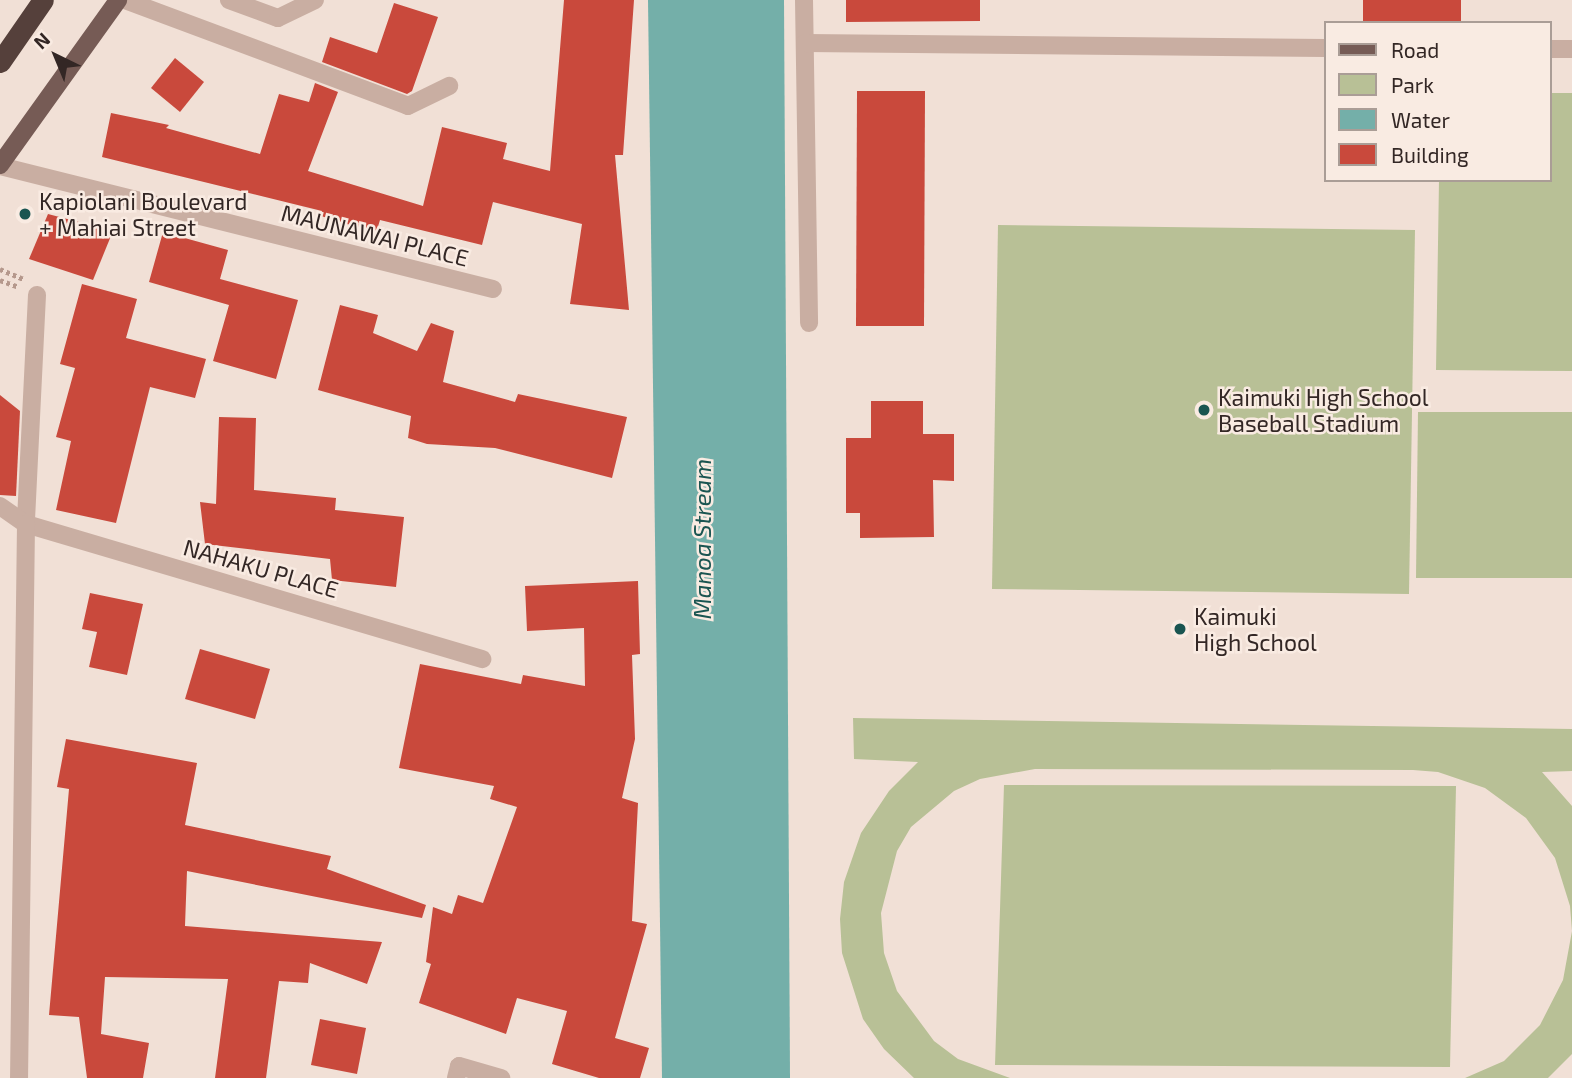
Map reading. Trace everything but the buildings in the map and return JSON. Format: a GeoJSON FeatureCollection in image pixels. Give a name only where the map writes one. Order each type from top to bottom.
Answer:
{"type":"FeatureCollection","features":[{"type":"Feature","properties":{"kind":"highway"},"geometry":{"type":"LineString","coordinates":[[0,62],[43,0]]}},
{"type":"Feature","properties":{"kind":"main road"},"geometry":{"type":"LineString","coordinates":[[0,165],[118,0]]}},
{"type":"Feature","properties":{"kind":"street"},"geometry":{"type":"LineString","coordinates":[[125,0],[408,106],[449,86]]}},
{"type":"Feature","properties":{"kind":"street"},"geometry":{"type":"LineString","coordinates":[[229,0],[278,18],[315,0]]}},
{"type":"Feature","properties":{"kind":"street"},"geometry":{"type":"LineString","coordinates":[[804,0],[809,323]]}},
{"type":"Feature","properties":{"kind":"street"},"geometry":{"type":"LineString","coordinates":[[805,43],[1324,48]]}},
{"type":"Feature","properties":{"kind":"street"},"geometry":{"type":"LineString","coordinates":[[1551,48],[1572,49]]}},
{"type":"Feature","properties":{"kind":"street","name":"MAUNAWAI PLACE"},"geometry":{"type":"LineString","coordinates":[[0,165],[493,289]]}},
{"type":"Feature","properties":{"kind":"street"},"geometry":{"type":"LineString","coordinates":[[19,1078],[26,524],[37,295]]}},
{"type":"Feature","properties":{"kind":"street","name":"NAHAKU PLACE"},"geometry":{"type":"LineString","coordinates":[[0,506],[26,524],[482,659]]}},
{"type":"Feature","properties":{"kind":"street"},"geometry":{"type":"LineString","coordinates":[[457,1072],[501,1078]]}},
{"type":"Feature","properties":{"kind":"path"},"geometry":{"type":"LineString","coordinates":[[0,270],[28,281],[24,289],[0,280]]}},
{"type":"Feature","properties":{"kind":"green space"},"geometry":{"type":"Polygon","coordinates":[[[1551,93],[1572,93],[1572,371],[1436,370],[1439,182],[1551,182],[1551,93]]]}},
{"type":"Feature","properties":{"kind":"green space","name":"Kaimuki High School Baseball Stadium"},"geometry":{"type":"Polygon","coordinates":[[[998,225],[1415,230],[1409,594],[992,589],[998,225]]]}},
{"type":"Feature","properties":{"kind":"green space"},"geometry":{"type":"Polygon","coordinates":[[[1418,412],[1572,412],[1572,578],[1416,578],[1418,412]]]}},
{"type":"Feature","properties":{"kind":"green space"},"geometry":{"type":"Polygon","coordinates":[[[853,718],[1572,729],[1572,771],[1542,772],[1572,806],[1572,931],[1570,906],[1555,858],[1526,818],[1485,788],[1438,772],[1035,769],[980,779],[954,791],[911,827],[897,851],[881,913],[884,953],[897,991],[934,1041],[958,1059],[1010,1078],[914,1078],[884,1049],[863,1019],[842,953],[840,919],[844,882],[861,833],[889,791],[918,762],[854,759],[853,718]]]}},
{"type":"Feature","properties":{"kind":"green space"},"geometry":{"type":"Polygon","coordinates":[[[1004,785],[1456,786],[1450,1067],[995,1065],[1004,785]]]}},
{"type":"Feature","properties":{"kind":"green space"},"geometry":{"type":"Polygon","coordinates":[[[1572,931],[1572,1054],[1548,1078],[1465,1078],[1504,1061],[1540,1025],[1563,980],[1572,931]]]}},
{"type":"Feature","properties":{"kind":"water","name":"Manoa Stream"},"geometry":{"type":"Polygon","coordinates":[[[648,0],[784,0],[790,1078],[662,1078],[648,0]]]}},
{"type":"Feature","properties":{"kind":"place","name":"Kapiolani Boulevard + Mahiai Street"},"geometry":{"type":"Point","coordinates":[25,214]}},
{"type":"Feature","properties":{"kind":"place","name":"Kaimuki High School Baseball Stadium"},"geometry":{"type":"Point","coordinates":[1204,410]}},
{"type":"Feature","properties":{"kind":"place","name":"Kaimuki High School"},"geometry":{"type":"Point","coordinates":[1180,629]}}]}
